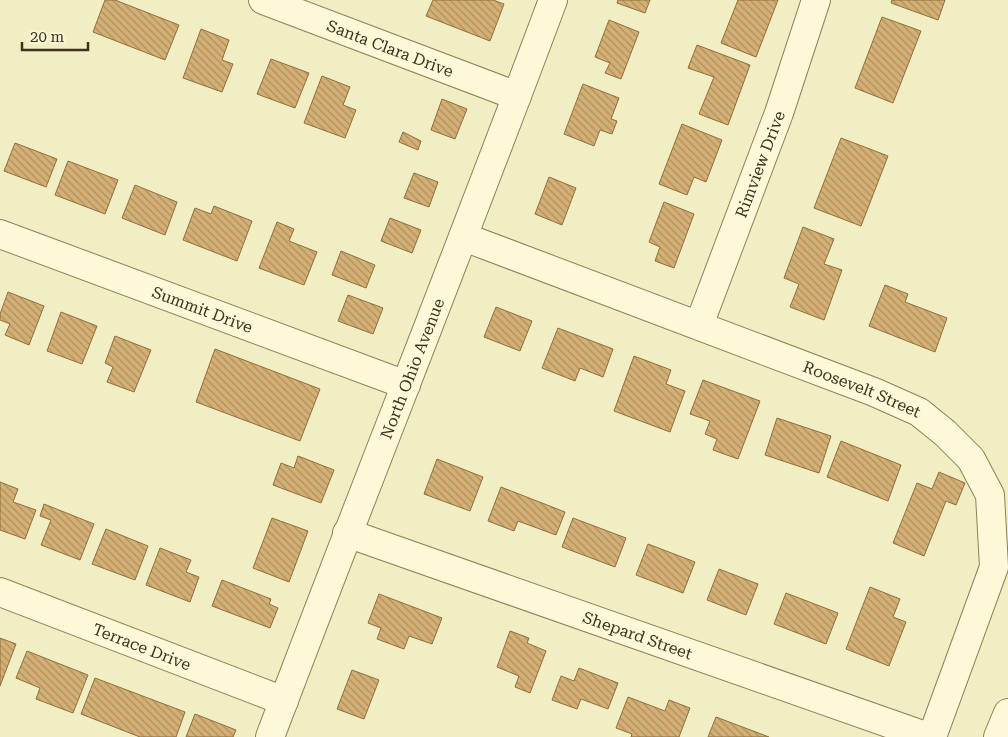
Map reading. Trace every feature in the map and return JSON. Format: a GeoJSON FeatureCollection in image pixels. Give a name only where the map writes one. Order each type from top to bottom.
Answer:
{"type":"FeatureCollection","features":[{"type":"Feature","properties":{"kind":"street","name":"Santa Clara Drive"},"geometry":{"type":"LineString","coordinates":[[263,0],[517,96]]}},
{"type":"Feature","properties":{"kind":"street","name":"North Ohio Avenue"},"geometry":{"type":"LineString","coordinates":[[270,737],[347,533],[464,237],[553,0]]}},
{"type":"Feature","properties":{"kind":"street","name":"Rimview Drive"},"geometry":{"type":"LineString","coordinates":[[699,324],[779,113],[816,0]]}},
{"type":"Feature","properties":{"kind":"street","name":"Summit Drive"},"geometry":{"type":"LineString","coordinates":[[0,234],[406,385]]}},
{"type":"Feature","properties":{"kind":"street","name":"Roosevelt Street"},"geometry":{"type":"LineString","coordinates":[[464,237],[699,324],[874,392],[918,412],[946,433],[971,459],[990,495],[994,567],[932,737]]}},
{"type":"Feature","properties":{"kind":"street","name":"Shepard Street"},"geometry":{"type":"LineString","coordinates":[[347,533],[928,737]]}},
{"type":"Feature","properties":{"kind":"street","name":"Terrace Drive"},"geometry":{"type":"LineString","coordinates":[[0,592],[284,700]]}},
{"type":"Feature","properties":{"kind":"street"},"geometry":{"type":"LineString","coordinates":[[998,737],[1008,713]]}},
{"type":"Feature","properties":{"kind":"building"},"geometry":{"type":"Polygon","coordinates":[[[105,0],[115,0],[179,25],[165,60],[93,32],[105,0]]]}},
{"type":"Feature","properties":{"kind":"building"},"geometry":{"type":"Polygon","coordinates":[[[433,0],[493,0],[504,4],[490,41],[426,16],[433,0]]]}},
{"type":"Feature","properties":{"kind":"building"},"geometry":{"type":"Polygon","coordinates":[[[618,0],[650,0],[645,13],[617,3],[618,0]]]}},
{"type":"Feature","properties":{"kind":"building"},"geometry":{"type":"Polygon","coordinates":[[[738,0],[778,0],[756,57],[721,43],[738,0]]]}},
{"type":"Feature","properties":{"kind":"building"},"geometry":{"type":"Polygon","coordinates":[[[892,0],[945,0],[938,20],[891,3],[892,0]]]}},
{"type":"Feature","properties":{"kind":"building"},"geometry":{"type":"Polygon","coordinates":[[[882,17],[921,31],[893,103],[855,88],[882,17]]]}},
{"type":"Feature","properties":{"kind":"building"},"geometry":{"type":"Polygon","coordinates":[[[609,20],[639,32],[621,79],[605,73],[610,63],[595,57],[609,20]]]}},
{"type":"Feature","properties":{"kind":"building"},"geometry":{"type":"Polygon","coordinates":[[[201,29],[229,40],[222,60],[233,64],[222,92],[183,78],[201,29]]]}},
{"type":"Feature","properties":{"kind":"building"},"geometry":{"type":"Polygon","coordinates":[[[697,45],[750,65],[728,125],[699,114],[714,77],[688,68],[697,45]]]}},
{"type":"Feature","properties":{"kind":"building"},"geometry":{"type":"Polygon","coordinates":[[[271,59],[309,73],[295,108],[257,94],[271,59]]]}},
{"type":"Feature","properties":{"kind":"building"},"geometry":{"type":"Polygon","coordinates":[[[322,76],[350,87],[343,105],[356,110],[345,138],[304,123],[322,76]]]}},
{"type":"Feature","properties":{"kind":"building"},"geometry":{"type":"Polygon","coordinates":[[[583,84],[619,98],[611,119],[617,121],[612,134],[600,130],[594,146],[564,134],[583,84]]]}},
{"type":"Feature","properties":{"kind":"building"},"geometry":{"type":"Polygon","coordinates":[[[442,99],[467,109],[455,139],[431,130],[442,99]]]}},
{"type":"Feature","properties":{"kind":"building"},"geometry":{"type":"Polygon","coordinates":[[[682,124],[722,140],[706,182],[694,177],[687,195],[659,184],[682,124]]]}},
{"type":"Feature","properties":{"kind":"building"},"geometry":{"type":"Polygon","coordinates":[[[403,132],[421,141],[418,150],[399,142],[403,132]]]}},
{"type":"Feature","properties":{"kind":"building"},"geometry":{"type":"Polygon","coordinates":[[[841,138],[888,156],[861,226],[814,208],[841,138]]]}},
{"type":"Feature","properties":{"kind":"building"},"geometry":{"type":"Polygon","coordinates":[[[15,143],[57,159],[46,187],[4,171],[15,143]]]}},
{"type":"Feature","properties":{"kind":"building"},"geometry":{"type":"Polygon","coordinates":[[[68,161],[118,180],[105,214],[55,195],[68,161]]]}},
{"type":"Feature","properties":{"kind":"building"},"geometry":{"type":"Polygon","coordinates":[[[414,173],[438,182],[429,207],[404,198],[414,173]]]}},
{"type":"Feature","properties":{"kind":"building"},"geometry":{"type":"Polygon","coordinates":[[[549,177],[576,188],[562,225],[535,214],[549,177]]]}},
{"type":"Feature","properties":{"kind":"building"},"geometry":{"type":"Polygon","coordinates":[[[135,185],[177,202],[165,235],[122,218],[135,185]]]}},
{"type":"Feature","properties":{"kind":"building"},"geometry":{"type":"Polygon","coordinates":[[[664,202],[694,214],[674,268],[655,261],[660,247],[649,242],[664,202]]]}},
{"type":"Feature","properties":{"kind":"building"},"geometry":{"type":"Polygon","coordinates":[[[214,206],[252,221],[237,261],[183,240],[195,208],[211,214],[214,206]]]}},
{"type":"Feature","properties":{"kind":"building"},"geometry":{"type":"Polygon","coordinates":[[[390,218],[421,230],[412,253],[381,241],[390,218]]]}},
{"type":"Feature","properties":{"kind":"building"},"geometry":{"type":"Polygon","coordinates":[[[277,222],[294,229],[289,241],[317,252],[304,285],[259,268],[277,222]]]}},
{"type":"Feature","properties":{"kind":"building"},"geometry":{"type":"Polygon","coordinates":[[[803,227],[834,239],[824,264],[842,270],[824,320],[790,307],[799,284],[784,278],[803,227]]]}},
{"type":"Feature","properties":{"kind":"building"},"geometry":{"type":"Polygon","coordinates":[[[341,251],[375,265],[366,288],[332,275],[341,251]]]}},
{"type":"Feature","properties":{"kind":"building"},"geometry":{"type":"Polygon","coordinates":[[[885,285],[908,294],[905,302],[947,318],[935,352],[869,326],[885,285]]]}},
{"type":"Feature","properties":{"kind":"building"},"geometry":{"type":"Polygon","coordinates":[[[8,292],[44,306],[29,345],[5,335],[10,324],[0,320],[0,314],[8,292]]]}},
{"type":"Feature","properties":{"kind":"building"},"geometry":{"type":"Polygon","coordinates":[[[348,295],[383,308],[373,334],[338,321],[348,295]]]}},
{"type":"Feature","properties":{"kind":"building"},"geometry":{"type":"Polygon","coordinates":[[[496,307],[532,321],[520,351],[484,337],[496,307]]]}},
{"type":"Feature","properties":{"kind":"building"},"geometry":{"type":"Polygon","coordinates":[[[61,312],[97,326],[82,364],[47,351],[61,312]]]}},
{"type":"Feature","properties":{"kind":"building"},"geometry":{"type":"Polygon","coordinates":[[[558,328],[613,349],[603,377],[580,368],[575,381],[542,368],[558,328]]]}},
{"type":"Feature","properties":{"kind":"building"},"geometry":{"type":"Polygon","coordinates":[[[115,336],[151,350],[134,392],[107,382],[113,367],[105,363],[115,336]]]}},
{"type":"Feature","properties":{"kind":"building"},"geometry":{"type":"Polygon","coordinates":[[[215,349],[320,389],[300,441],[196,402],[215,349]]]}},
{"type":"Feature","properties":{"kind":"building"},"geometry":{"type":"Polygon","coordinates":[[[634,356],[671,370],[666,384],[685,391],[670,432],[614,411],[634,356]]]}},
{"type":"Feature","properties":{"kind":"building"},"geometry":{"type":"Polygon","coordinates":[[[703,380],[760,401],[738,459],[713,450],[717,439],[705,434],[710,421],[690,414],[703,380]]]}},
{"type":"Feature","properties":{"kind":"building"},"geometry":{"type":"Polygon","coordinates":[[[777,418],[831,436],[819,473],[765,455],[777,418]]]}},
{"type":"Feature","properties":{"kind":"building"},"geometry":{"type":"Polygon","coordinates":[[[841,441],[901,465],[888,501],[827,477],[841,441]]]}},
{"type":"Feature","properties":{"kind":"building"},"geometry":{"type":"Polygon","coordinates":[[[298,456],[334,470],[321,503],[273,485],[281,463],[294,468],[298,456]]]}},
{"type":"Feature","properties":{"kind":"building"},"geometry":{"type":"Polygon","coordinates":[[[437,459],[483,477],[470,511],[424,494],[437,459]]]}},
{"type":"Feature","properties":{"kind":"building"},"geometry":{"type":"Polygon","coordinates":[[[939,472],[965,483],[956,505],[946,501],[924,556],[893,543],[917,483],[932,489],[939,472]]]}},
{"type":"Feature","properties":{"kind":"building"},"geometry":{"type":"Polygon","coordinates":[[[0,482],[18,489],[13,502],[36,510],[25,539],[0,530],[0,482]]]}},
{"type":"Feature","properties":{"kind":"building"},"geometry":{"type":"Polygon","coordinates":[[[501,487],[565,512],[556,535],[518,521],[514,531],[488,521],[501,487]]]}},
{"type":"Feature","properties":{"kind":"building"},"geometry":{"type":"Polygon","coordinates":[[[44,504],[94,524],[80,560],[41,545],[51,520],[40,516],[44,504]]]}},
{"type":"Feature","properties":{"kind":"building"},"geometry":{"type":"Polygon","coordinates":[[[272,518],[308,531],[289,582],[253,568],[272,518]]]}},
{"type":"Feature","properties":{"kind":"building"},"geometry":{"type":"Polygon","coordinates":[[[573,518],[626,538],[615,567],[562,547],[573,518]]]}},
{"type":"Feature","properties":{"kind":"building"},"geometry":{"type":"Polygon","coordinates":[[[106,529],[148,546],[135,580],[92,564],[106,529]]]}},
{"type":"Feature","properties":{"kind":"building"},"geometry":{"type":"Polygon","coordinates":[[[648,544],[695,562],[683,593],[636,575],[648,544]]]}},
{"type":"Feature","properties":{"kind":"building"},"geometry":{"type":"Polygon","coordinates":[[[160,548],[191,560],[186,572],[199,577],[190,602],[146,585],[160,548]]]}},
{"type":"Feature","properties":{"kind":"building"},"geometry":{"type":"Polygon","coordinates":[[[719,569],[758,584],[746,615],[707,600],[719,569]]]}},
{"type":"Feature","properties":{"kind":"building"},"geometry":{"type":"Polygon","coordinates":[[[222,580],[271,599],[269,604],[278,608],[270,628],[212,606],[222,580]]]}},
{"type":"Feature","properties":{"kind":"building"},"geometry":{"type":"Polygon","coordinates":[[[870,587],[900,599],[893,617],[906,622],[889,666],[846,649],[870,587]]]}},
{"type":"Feature","properties":{"kind":"building"},"geometry":{"type":"Polygon","coordinates":[[[786,593],[838,613],[826,644],[774,624],[786,593]]]}},
{"type":"Feature","properties":{"kind":"building"},"geometry":{"type":"Polygon","coordinates":[[[379,594],[442,618],[432,644],[409,636],[404,649],[377,639],[381,628],[368,623],[379,594]]]}},
{"type":"Feature","properties":{"kind":"building"},"geometry":{"type":"Polygon","coordinates":[[[510,631],[529,638],[527,643],[546,651],[530,693],[515,687],[519,676],[497,667],[510,631]]]}},
{"type":"Feature","properties":{"kind":"building"},"geometry":{"type":"Polygon","coordinates":[[[0,638],[16,644],[0,686],[0,638]]]}},
{"type":"Feature","properties":{"kind":"building"},"geometry":{"type":"Polygon","coordinates":[[[27,651],[88,675],[73,713],[36,699],[40,688],[16,678],[27,651]]]}},
{"type":"Feature","properties":{"kind":"building"},"geometry":{"type":"Polygon","coordinates":[[[579,668],[618,683],[608,709],[581,699],[577,709],[552,700],[561,676],[574,681],[579,668]]]}},
{"type":"Feature","properties":{"kind":"building"},"geometry":{"type":"Polygon","coordinates":[[[352,670],[379,680],[364,719],[337,709],[352,670]]]}},
{"type":"Feature","properties":{"kind":"building"},"geometry":{"type":"Polygon","coordinates":[[[95,678],[185,712],[176,737],[140,737],[81,714],[95,678]]]}},
{"type":"Feature","properties":{"kind":"building"},"geometry":{"type":"Polygon","coordinates":[[[628,697],[665,711],[669,700],[690,708],[679,737],[631,737],[632,734],[616,728],[628,697]]]}},
{"type":"Feature","properties":{"kind":"building"},"geometry":{"type":"Polygon","coordinates":[[[195,714],[236,730],[233,737],[186,737],[195,714]]]}},
{"type":"Feature","properties":{"kind":"building"},"geometry":{"type":"Polygon","coordinates":[[[716,717],[769,737],[708,737],[716,717]]]}}]}
